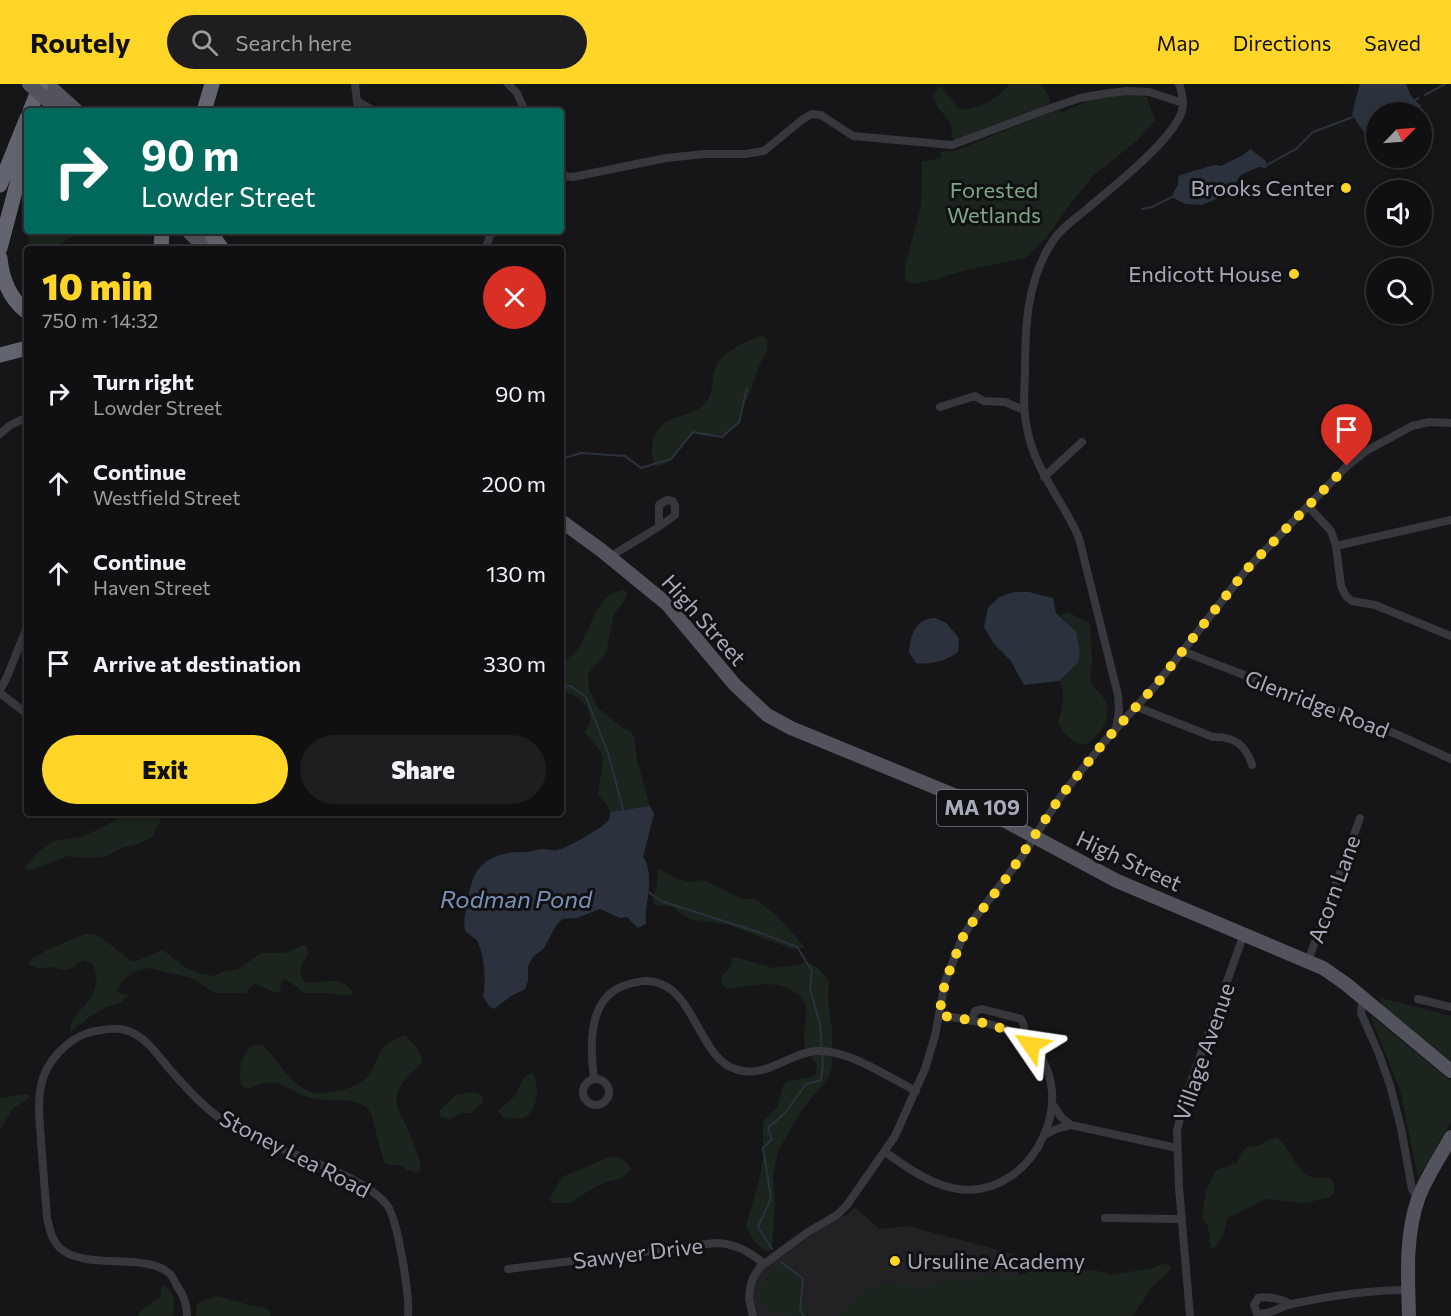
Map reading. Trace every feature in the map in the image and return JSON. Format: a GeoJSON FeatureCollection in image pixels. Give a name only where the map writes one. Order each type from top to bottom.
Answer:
{"type":"FeatureCollection","features":[{"type":"Feature","properties":{"kind":"highway"},"geometry":{"type":"LineString","coordinates":[[32,108],[41,84]]}},
{"type":"Feature","properties":{"kind":"highway"},"geometry":{"type":"LineString","coordinates":[[205,108],[212,84]]}},
{"type":"Feature","properties":{"kind":"highway"},"geometry":{"type":"LineString","coordinates":[[215,108],[219,84]]}},
{"type":"Feature","properties":{"kind":"highway"},"geometry":{"type":"LineString","coordinates":[[0,186],[24,126]]}},
{"type":"Feature","properties":{"kind":"highway"},"geometry":{"type":"LineString","coordinates":[[0,248],[24,157]]}},
{"type":"Feature","properties":{"kind":"highway"},"geometry":{"type":"LineString","coordinates":[[0,258],[8,289],[24,309]]}},
{"type":"Feature","properties":{"kind":"highway"},"geometry":{"type":"LineString","coordinates":[[0,355],[24,349]]}},
{"type":"Feature","properties":{"kind":"main road"},"geometry":{"type":"LineString","coordinates":[[29,84],[59,105]]}},
{"type":"Feature","properties":{"kind":"main road"},"geometry":{"type":"LineString","coordinates":[[47,84],[59,105]]}},
{"type":"Feature","properties":{"kind":"main road"},"geometry":{"type":"LineString","coordinates":[[191,234],[203,246]]}},
{"type":"Feature","properties":{"kind":"main road"},"geometry":{"type":"LineString","coordinates":[[205,234],[218,246]]}},
{"type":"Feature","properties":{"kind":"main road","name":"High Street"},"geometry":{"type":"LineString","coordinates":[[564,523],[667,604],[735,685],[767,715],[791,728],[966,800],[1111,879],[1308,961],[1332,973],[1365,1000]]}},
{"type":"Feature","properties":{"kind":"main road","name":"MA 109"},"geometry":{"type":"LineString","coordinates":[[1365,1000],[1451,1071]]}},
{"type":"Feature","properties":{"kind":"main road"},"geometry":{"type":"LineString","coordinates":[[1409,1316],[1410,1237],[1418,1198],[1451,1137]]}},
{"type":"Feature","properties":{"kind":"street"},"geometry":{"type":"LineString","coordinates":[[355,84],[358,108]]}},
{"type":"Feature","properties":{"kind":"street"},"geometry":{"type":"LineString","coordinates":[[508,84],[517,93],[524,108]]}},
{"type":"Feature","properties":{"kind":"street"},"geometry":{"type":"LineString","coordinates":[[1116,729],[1119,711],[1118,694],[1084,554],[1069,516],[1044,477],[1032,452],[1024,410],[1026,316],[1032,287],[1054,239],[1159,144],[1174,126],[1182,111],[1183,103],[1179,84]]}},
{"type":"Feature","properties":{"kind":"street"},"geometry":{"type":"LineString","coordinates":[[564,176],[573,177],[666,158],[764,152],[812,114],[821,115],[853,136],[952,145],[1045,110],[1091,96],[1127,91],[1149,92],[1183,103]]}},
{"type":"Feature","properties":{"kind":"street"},"geometry":{"type":"LineString","coordinates":[[357,101],[369,108]]}},
{"type":"Feature","properties":{"kind":"street"},"geometry":{"type":"LineString","coordinates":[[940,407],[975,396],[984,401],[1005,402],[1024,410]]}},
{"type":"Feature","properties":{"kind":"street"},"geometry":{"type":"LineString","coordinates":[[0,434],[9,426],[24,418]]}},
{"type":"Feature","properties":{"kind":"street"},"geometry":{"type":"LineString","coordinates":[[753,1316],[749,1299],[750,1288],[753,1278],[763,1263],[837,1215],[858,1193],[900,1128],[932,1047],[945,982],[965,932],[1008,876],[1061,796],[1116,729],[1137,708],[1247,569],[1347,466],[1381,441],[1398,432],[1421,423],[1451,423]]}},
{"type":"Feature","properties":{"kind":"street"},"geometry":{"type":"LineString","coordinates":[[1044,477],[1082,442]]}},
{"type":"Feature","properties":{"kind":"street"},"geometry":{"type":"LineString","coordinates":[[1308,506],[1331,531],[1336,546],[1341,586],[1346,596],[1352,601],[1375,605],[1451,636]]}},
{"type":"Feature","properties":{"kind":"street"},"geometry":{"type":"LineString","coordinates":[[1336,546],[1451,520]]}},
{"type":"Feature","properties":{"kind":"street"},"geometry":{"type":"LineString","coordinates":[[610,557],[659,526]]}},
{"type":"Feature","properties":{"kind":"street"},"geometry":{"type":"LineString","coordinates":[[24,634],[0,691],[24,711]]}},
{"type":"Feature","properties":{"kind":"street","name":"Glenridge Road"},"geometry":{"type":"LineString","coordinates":[[1182,651],[1396,734],[1451,759]]}},
{"type":"Feature","properties":{"kind":"street"},"geometry":{"type":"LineString","coordinates":[[1137,708],[1213,737],[1225,736],[1240,743],[1249,753],[1252,765]]}},
{"type":"Feature","properties":{"kind":"street","name":"Acorn Lane"},"geometry":{"type":"LineString","coordinates":[[1308,961],[1360,818]]}},
{"type":"Feature","properties":{"kind":"street","name":"Village Avenue"},"geometry":{"type":"LineString","coordinates":[[1190,1316],[1177,1130],[1182,1106],[1244,934]]}},
{"type":"Feature","properties":{"kind":"street"},"geometry":{"type":"LineString","coordinates":[[594,1079],[592,1047],[597,1009],[605,998],[618,987],[646,980],[663,984],[674,992],[716,1054],[728,1066],[738,1070],[759,1071],[821,1051],[845,1055],[916,1091]]}},
{"type":"Feature","properties":{"kind":"street"},"geometry":{"type":"LineString","coordinates":[[1418,999],[1451,1007]]}},
{"type":"Feature","properties":{"kind":"street"},"geometry":{"type":"LineString","coordinates":[[1365,1000],[1361,1013],[1390,1085],[1403,1137],[1412,1189],[1418,1198]]}},
{"type":"Feature","properties":{"kind":"street"},"geometry":{"type":"LineString","coordinates":[[971,1021],[975,1011],[982,1009],[1020,1019],[1024,1026],[1022,1038]]}},
{"type":"Feature","properties":{"kind":"street"},"geometry":{"type":"LineString","coordinates":[[885,1152],[933,1181],[956,1189],[979,1189],[1000,1183],[1022,1168],[1035,1153],[1044,1135],[1053,1105],[1053,1088],[1047,1067],[1035,1049],[1022,1038],[999,1027],[939,1015]]}},
{"type":"Feature","properties":{"kind":"street","name":"Stoney Lea Road"},"geometry":{"type":"LineString","coordinates":[[187,1316],[182,1292],[170,1274],[160,1268],[86,1259],[69,1254],[59,1247],[51,1236],[47,1218],[40,1127],[41,1084],[52,1060],[69,1043],[88,1033],[115,1027],[135,1034],[154,1050],[213,1114],[225,1122],[274,1147],[349,1178],[377,1195],[388,1207],[395,1223],[408,1316]]}},
{"type":"Feature","properties":{"kind":"street"},"geometry":{"type":"LineString","coordinates":[[1053,1105],[1060,1117],[1071,1125],[1177,1148]]}},
{"type":"Feature","properties":{"kind":"street"},"geometry":{"type":"LineString","coordinates":[[1044,1135],[1071,1125]]}},
{"type":"Feature","properties":{"kind":"street"},"geometry":{"type":"LineString","coordinates":[[1105,1218],[1182,1219]]}},
{"type":"Feature","properties":{"kind":"street","name":"Sawyer Drive"},"geometry":{"type":"LineString","coordinates":[[508,1269],[715,1243],[743,1249],[763,1263]]}},
{"type":"Feature","properties":{"kind":"street"},"geometry":{"type":"LineString","coordinates":[[1291,1304],[1408,1290]]}},
{"type":"Feature","properties":{"kind":"shaded area","name":"Ursuline Academy"},"geometry":{"type":"Polygon","coordinates":[[[855,1207],[879,1229],[908,1226],[1017,1255],[1022,1316],[758,1316],[753,1299],[754,1289],[756,1280],[766,1266],[816,1232],[848,1214],[855,1207]]]}},
{"type":"Feature","properties":{"kind":"green space"},"geometry":{"type":"Polygon","coordinates":[[[1010,84],[1040,84],[1049,96],[1050,103],[956,140],[951,138],[951,125],[933,96],[938,86],[962,110],[989,102],[1010,84]]]}},
{"type":"Feature","properties":{"kind":"green space","name":"Forested Wetlands"},"geometry":{"type":"Polygon","coordinates":[[[1102,95],[1147,97],[1155,120],[1138,140],[1094,175],[1047,237],[1025,258],[913,284],[905,280],[905,267],[921,206],[922,162],[941,158],[940,152],[955,151],[1046,114],[1058,110],[1062,112],[1102,95]]]}},
{"type":"Feature","properties":{"kind":"green space"},"geometry":{"type":"Polygon","coordinates":[[[28,234],[76,234],[58,246],[29,246],[28,234]]]}},
{"type":"Feature","properties":{"kind":"green space"},"geometry":{"type":"Polygon","coordinates":[[[764,336],[768,341],[767,350],[758,368],[750,394],[743,405],[741,422],[723,435],[711,437],[694,433],[672,459],[658,467],[652,457],[652,444],[661,426],[671,419],[703,406],[709,397],[715,369],[722,357],[750,340],[764,336]]]}},
{"type":"Feature","properties":{"kind":"green space"},"geometry":{"type":"Polygon","coordinates":[[[623,590],[627,592],[626,598],[614,614],[606,653],[588,674],[589,689],[598,708],[634,736],[637,760],[650,806],[610,812],[608,806],[598,795],[603,759],[601,752],[585,733],[590,722],[588,708],[581,700],[564,693],[564,659],[574,654],[580,646],[598,608],[613,594],[623,590]]]}},
{"type":"Feature","properties":{"kind":"green space"},"geometry":{"type":"Polygon","coordinates":[[[1068,612],[1090,624],[1092,659],[1090,681],[1104,698],[1107,707],[1103,727],[1094,738],[1083,745],[1068,736],[1058,722],[1063,696],[1059,681],[1077,664],[1076,631],[1060,615],[1068,612]]]}},
{"type":"Feature","properties":{"kind":"green space"},"geometry":{"type":"Polygon","coordinates":[[[122,816],[162,816],[152,837],[138,844],[121,848],[107,856],[86,858],[68,856],[32,870],[24,869],[38,852],[54,841],[80,837],[98,830],[122,816]]]}},
{"type":"Feature","properties":{"kind":"green space"},"geometry":{"type":"Polygon","coordinates":[[[658,868],[678,879],[690,882],[703,880],[743,899],[755,899],[776,915],[805,947],[795,950],[729,925],[689,919],[671,906],[656,906],[653,900],[658,868]]]}},
{"type":"Feature","properties":{"kind":"green space"},"geometry":{"type":"Polygon","coordinates":[[[85,934],[96,934],[132,961],[163,950],[185,967],[213,976],[238,969],[261,953],[285,953],[304,945],[309,953],[300,971],[305,982],[337,981],[348,986],[354,993],[348,996],[305,993],[286,979],[282,980],[280,991],[276,993],[255,983],[245,993],[215,993],[191,978],[149,968],[134,972],[122,981],[117,991],[129,995],[120,1003],[106,1007],[70,1032],[71,1024],[87,1003],[96,986],[96,975],[92,963],[83,960],[66,970],[50,967],[40,969],[29,965],[30,960],[51,948],[85,934]]]}},
{"type":"Feature","properties":{"kind":"green space"},"geometry":{"type":"Polygon","coordinates":[[[735,957],[773,968],[799,965],[805,961],[817,967],[829,981],[832,1066],[829,1077],[802,1110],[778,1151],[773,1175],[775,1202],[772,1246],[768,1252],[755,1241],[746,1225],[763,1161],[763,1122],[777,1107],[783,1086],[787,1081],[809,1078],[816,1074],[817,1065],[804,1045],[806,1013],[802,999],[788,988],[771,984],[727,989],[721,979],[732,964],[731,958],[735,957]]]}},
{"type":"Feature","properties":{"kind":"green space"},"geometry":{"type":"Polygon","coordinates":[[[1381,998],[1451,1016],[1451,1061],[1382,1005],[1381,998]]]}},
{"type":"Feature","properties":{"kind":"green space"},"geometry":{"type":"Polygon","coordinates":[[[1370,1015],[1451,1081],[1451,1122],[1418,1178],[1400,1090],[1370,1015]]]}},
{"type":"Feature","properties":{"kind":"green space"},"geometry":{"type":"Polygon","coordinates":[[[406,1036],[414,1045],[422,1059],[422,1063],[400,1086],[397,1095],[399,1112],[419,1159],[420,1171],[417,1173],[401,1165],[384,1163],[371,1113],[359,1103],[310,1098],[275,1083],[265,1083],[248,1089],[241,1085],[241,1064],[250,1046],[262,1045],[302,1088],[322,1093],[343,1090],[361,1082],[370,1073],[384,1047],[406,1036]]]}},
{"type":"Feature","properties":{"kind":"green space"},"geometry":{"type":"Polygon","coordinates":[[[533,1074],[537,1091],[532,1110],[521,1119],[503,1117],[498,1111],[514,1096],[522,1080],[533,1074]]]}},
{"type":"Feature","properties":{"kind":"green space"},"geometry":{"type":"Polygon","coordinates":[[[470,1092],[479,1094],[483,1098],[470,1113],[462,1113],[450,1119],[440,1116],[439,1111],[456,1095],[470,1092]]]}},
{"type":"Feature","properties":{"kind":"green space"},"geometry":{"type":"Polygon","coordinates":[[[30,1095],[27,1100],[13,1108],[0,1130],[0,1098],[30,1095]]]}},
{"type":"Feature","properties":{"kind":"green space"},"geometry":{"type":"Polygon","coordinates":[[[1277,1138],[1304,1173],[1310,1177],[1330,1177],[1334,1183],[1334,1193],[1330,1197],[1305,1203],[1266,1199],[1228,1218],[1221,1240],[1211,1249],[1208,1227],[1203,1218],[1203,1208],[1207,1189],[1216,1170],[1237,1163],[1242,1151],[1248,1147],[1277,1138]]]}},
{"type":"Feature","properties":{"kind":"green space"},"geometry":{"type":"Polygon","coordinates":[[[619,1157],[630,1168],[630,1171],[620,1179],[595,1187],[570,1203],[552,1203],[549,1199],[566,1175],[606,1158],[619,1157]]]}},
{"type":"Feature","properties":{"kind":"green space"},"geometry":{"type":"Polygon","coordinates":[[[784,1262],[802,1278],[806,1308],[813,1316],[777,1312],[764,1303],[761,1296],[766,1278],[771,1271],[784,1262]]]}},
{"type":"Feature","properties":{"kind":"green space"},"geometry":{"type":"Polygon","coordinates":[[[1168,1264],[1171,1267],[1168,1273],[1155,1284],[1132,1316],[838,1316],[864,1291],[880,1283],[889,1282],[916,1290],[940,1281],[963,1281],[994,1273],[1007,1277],[1018,1276],[1037,1269],[1056,1272],[1065,1269],[1098,1271],[1110,1275],[1168,1264]]]}},
{"type":"Feature","properties":{"kind":"green space"},"geometry":{"type":"Polygon","coordinates":[[[162,1286],[172,1294],[173,1316],[137,1316],[160,1297],[162,1286]]]}},
{"type":"Feature","properties":{"kind":"green space"},"geometry":{"type":"Polygon","coordinates":[[[218,1296],[263,1307],[270,1312],[271,1316],[196,1316],[196,1307],[199,1302],[218,1296]]]}},
{"type":"Feature","properties":{"kind":"water"},"geometry":{"type":"Polygon","coordinates":[[[1360,84],[1406,84],[1411,96],[1417,102],[1366,102],[1366,135],[1352,115],[1360,84]]]}},
{"type":"Feature","properties":{"kind":"water"},"geometry":{"type":"Polygon","coordinates":[[[1250,149],[1266,161],[1267,168],[1259,167],[1241,175],[1228,194],[1202,205],[1185,204],[1174,198],[1173,193],[1180,175],[1214,165],[1221,166],[1250,149]]]}},
{"type":"Feature","properties":{"kind":"water"},"geometry":{"type":"Polygon","coordinates":[[[1014,592],[1029,592],[1053,598],[1056,613],[1076,631],[1080,654],[1077,664],[1059,681],[1024,685],[1011,661],[994,644],[984,627],[988,608],[999,597],[1014,592]]]}},
{"type":"Feature","properties":{"kind":"water"},"geometry":{"type":"Polygon","coordinates":[[[935,618],[946,623],[959,638],[958,652],[938,662],[916,663],[909,652],[915,629],[923,621],[935,618]]]}},
{"type":"Feature","properties":{"kind":"water","name":"Rodman Pond"},"geometry":{"type":"Polygon","coordinates":[[[650,806],[654,814],[643,857],[649,872],[646,924],[638,928],[627,917],[620,918],[600,909],[577,918],[563,919],[557,924],[544,948],[533,957],[528,966],[528,981],[525,989],[494,1009],[490,1007],[483,997],[484,969],[478,942],[465,930],[464,926],[470,887],[478,869],[489,860],[503,854],[561,849],[605,824],[610,812],[650,806]]]}},
{"type":"Feature","properties":{"kind":"waterway"},"geometry":{"type":"LineString","coordinates":[[1425,95],[1445,84]]}},
{"type":"Feature","properties":{"kind":"waterway"},"geometry":{"type":"LineString","coordinates":[[1267,165],[1296,149],[1313,132],[1353,117]]}},
{"type":"Feature","properties":{"kind":"waterway"},"geometry":{"type":"LineString","coordinates":[[1142,209],[1152,207],[1174,196]]}},
{"type":"Feature","properties":{"kind":"waterway"},"geometry":{"type":"LineString","coordinates":[[564,458],[581,453],[625,456],[641,468],[671,459],[693,432],[722,437],[739,422],[747,388]]}},
{"type":"Feature","properties":{"kind":"waterway"},"geometry":{"type":"LineString","coordinates":[[564,686],[571,686],[586,697],[608,753],[623,809]]}},
{"type":"Feature","properties":{"kind":"waterway"},"geometry":{"type":"LineString","coordinates":[[647,891],[661,901],[797,947],[812,971],[810,989],[820,1024],[823,1065],[821,1080],[806,1084],[785,1113],[768,1128],[772,1139],[763,1148],[771,1198],[758,1227],[772,1249]]}},
{"type":"Feature","properties":{"kind":"waterway"},"geometry":{"type":"LineString","coordinates":[[781,1262],[803,1279],[800,1309],[804,1316]]}},
{"type":"Feature","properties":{"kind":"place","name":"Brooks Center"},"geometry":{"type":"Point","coordinates":[1346,188]}},
{"type":"Feature","properties":{"kind":"place","name":"Endicott House"},"geometry":{"type":"Point","coordinates":[1294,274]}},
{"type":"Feature","properties":{"kind":"place","name":"Ursuline Academy"},"geometry":{"type":"Point","coordinates":[895,1261]}},
{"type":"Feature","properties":{"kind":"route"},"geometry":{"type":"LineString","coordinates":[[1031,1045],[1009,1030],[939,1015],[945,982],[965,932],[1021,858],[1061,796],[1105,741],[1156,685],[1247,569],[1347,466]]}}]}
